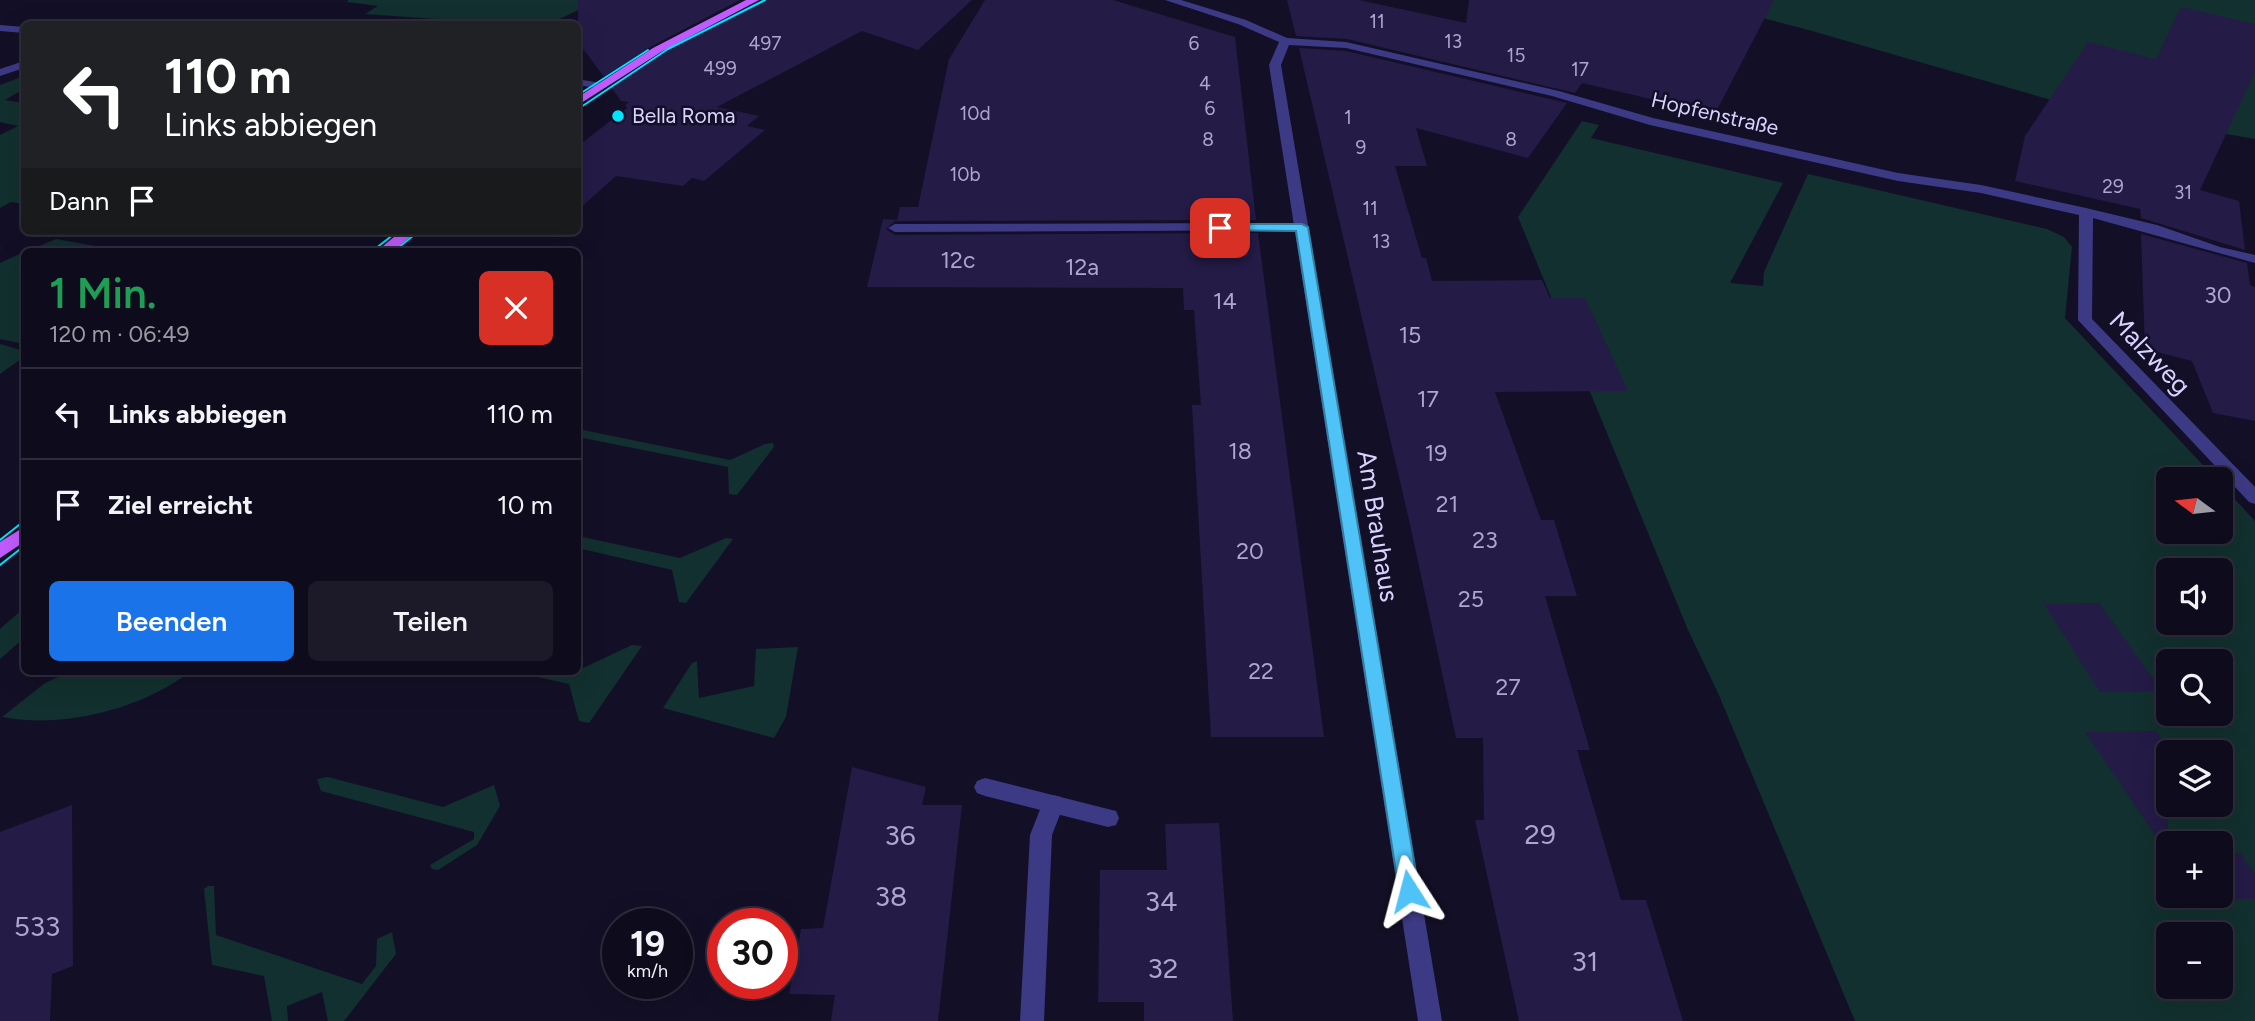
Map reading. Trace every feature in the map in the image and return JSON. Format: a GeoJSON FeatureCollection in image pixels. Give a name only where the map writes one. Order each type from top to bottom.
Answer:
{"type":"FeatureCollection","features":[{"type":"Feature","properties":{"kind":"main road"},"geometry":{"type":"LineString","coordinates":[[581,100],[657,50],[754,0]]}},
{"type":"Feature","properties":{"kind":"main road"},"geometry":{"type":"LineString","coordinates":[[388,248],[405,235]]}},
{"type":"Feature","properties":{"kind":"main road"},"geometry":{"type":"LineString","coordinates":[[0,552],[21,535]]}},
{"type":"Feature","properties":{"kind":"street","name":"Hopfenstraße"},"geometry":{"type":"LineString","coordinates":[[1170,0],[1242,22],[1285,41],[1346,44],[1555,93],[1650,121],[1898,177],[1982,189],[2086,212],[2152,228],[2255,260]]}},
{"type":"Feature","properties":{"kind":"street"},"geometry":{"type":"LineString","coordinates":[[0,28],[21,30]]}},
{"type":"Feature","properties":{"kind":"street","name":"Am Brauhaus"},"geometry":{"type":"LineString","coordinates":[[1285,41],[1275,65],[1430,1021]]}},
{"type":"Feature","properties":{"kind":"street"},"geometry":{"type":"LineString","coordinates":[[0,73],[21,65]]}},
{"type":"Feature","properties":{"kind":"street"},"geometry":{"type":"LineString","coordinates":[[581,83],[601,86]]}},
{"type":"Feature","properties":{"kind":"street","name":"Malzweg"},"geometry":{"type":"LineString","coordinates":[[2086,212],[2085,320],[2255,498]]}},
{"type":"Feature","properties":{"kind":"street"},"geometry":{"type":"LineString","coordinates":[[895,228],[1302,227]]}},
{"type":"Feature","properties":{"kind":"street"},"geometry":{"type":"LineString","coordinates":[[985,787],[1108,818]]}},
{"type":"Feature","properties":{"kind":"street"},"geometry":{"type":"LineString","coordinates":[[1032,1021],[1041,835],[1053,804]]}},
{"type":"Feature","properties":{"kind":"green space"},"geometry":{"type":"Polygon","coordinates":[[[608,0],[591,4],[555,21],[464,21],[365,14],[378,6],[347,2],[608,0]]]}},
{"type":"Feature","properties":{"kind":"green space"},"geometry":{"type":"Polygon","coordinates":[[[1694,0],[2255,0],[2255,139],[2086,110],[1694,0]]]}},
{"type":"Feature","properties":{"kind":"green space"},"geometry":{"type":"Polygon","coordinates":[[[21,77],[21,91],[5,100],[21,103],[21,204],[11,202],[0,208],[0,135],[18,126],[0,122],[0,85],[21,77]]]}},
{"type":"Feature","properties":{"kind":"green space"},"geometry":{"type":"Polygon","coordinates":[[[1582,121],[1599,125],[1591,138],[1783,183],[1730,283],[1763,286],[1764,272],[1808,174],[2047,229],[2064,237],[2072,247],[2065,318],[2205,467],[2156,467],[2156,544],[2233,544],[2233,497],[2255,521],[2255,1021],[1855,1021],[1718,693],[1688,630],[1518,217],[1582,121]]]}},
{"type":"Feature","properties":{"kind":"green space"},"geometry":{"type":"Polygon","coordinates":[[[56,239],[107,248],[35,248],[56,239]]]}},
{"type":"Feature","properties":{"kind":"green space"},"geometry":{"type":"Polygon","coordinates":[[[21,253],[21,343],[0,339],[0,263],[21,253]]]}},
{"type":"Feature","properties":{"kind":"green space"},"geometry":{"type":"Polygon","coordinates":[[[0,344],[21,350],[21,359],[0,374],[0,344]]]}},
{"type":"Feature","properties":{"kind":"green space"},"geometry":{"type":"Polygon","coordinates":[[[581,430],[730,460],[773,443],[774,447],[737,495],[729,494],[728,467],[581,438],[581,430]]]}},
{"type":"Feature","properties":{"kind":"green space"},"geometry":{"type":"Polygon","coordinates":[[[581,537],[680,558],[726,538],[733,539],[686,603],[679,602],[672,570],[581,549],[581,537]]]}},
{"type":"Feature","properties":{"kind":"green space"},"geometry":{"type":"Polygon","coordinates":[[[21,611],[21,641],[0,659],[0,629],[21,611]]]}},
{"type":"Feature","properties":{"kind":"green space"},"geometry":{"type":"Polygon","coordinates":[[[632,645],[642,646],[589,723],[579,721],[569,684],[528,675],[581,675],[583,668],[632,645]]]}},
{"type":"Feature","properties":{"kind":"green space"},"geometry":{"type":"Polygon","coordinates":[[[798,647],[786,717],[774,738],[663,708],[692,663],[697,661],[699,698],[754,686],[756,649],[798,647]]]}},
{"type":"Feature","properties":{"kind":"green space"},"geometry":{"type":"Polygon","coordinates":[[[62,675],[185,675],[149,696],[100,713],[50,720],[2,717],[45,683],[62,675]]]}},
{"type":"Feature","properties":{"kind":"green space"},"geometry":{"type":"Polygon","coordinates":[[[328,777],[443,807],[494,785],[500,806],[477,845],[438,870],[432,869],[430,865],[474,839],[474,832],[321,791],[317,779],[328,777]]]}},
{"type":"Feature","properties":{"kind":"green space"},"geometry":{"type":"Polygon","coordinates":[[[214,886],[216,935],[362,984],[376,966],[377,939],[392,932],[396,954],[344,1021],[328,1021],[322,992],[287,1006],[288,1021],[272,1021],[264,976],[212,965],[204,889],[214,886]]]}},
{"type":"Feature","properties":{"kind":"building"},"geometry":{"type":"Polygon","coordinates":[[[578,0],[740,0],[652,46],[604,77],[581,46],[581,21],[578,21],[578,0]]]}},
{"type":"Feature","properties":{"kind":"building"},"geometry":{"type":"Polygon","coordinates":[[[761,0],[972,0],[918,50],[862,31],[717,107],[759,116],[747,126],[765,130],[704,181],[692,178],[683,186],[616,176],[581,207],[581,144],[627,108],[625,105],[629,102],[621,101],[611,87],[662,54],[761,0]]]}},
{"type":"Feature","properties":{"kind":"building"},"geometry":{"type":"Polygon","coordinates":[[[985,0],[1113,0],[1235,37],[1256,220],[895,221],[886,229],[895,235],[1258,233],[1324,737],[1211,737],[1192,405],[1201,405],[1194,310],[1184,310],[1183,288],[867,287],[883,219],[897,220],[900,207],[918,207],[949,59],[985,0]]]}},
{"type":"Feature","properties":{"kind":"building"},"geometry":{"type":"Polygon","coordinates":[[[1287,0],[1359,0],[1466,23],[1469,0],[1774,0],[1715,114],[1582,83],[1575,93],[1347,39],[1296,36],[1287,0]]]}},
{"type":"Feature","properties":{"kind":"building"},"geometry":{"type":"Polygon","coordinates":[[[2181,7],[2255,24],[2255,72],[2200,190],[2239,201],[2245,250],[2141,218],[2140,209],[2015,181],[2025,136],[2088,42],[2156,59],[2181,7]]]}},
{"type":"Feature","properties":{"kind":"building"},"geometry":{"type":"Polygon","coordinates":[[[1299,48],[1346,51],[1567,103],[1528,158],[1416,128],[1427,166],[1395,166],[1422,258],[1426,258],[1432,281],[1542,280],[1550,298],[1585,298],[1628,391],[1495,392],[1541,520],[1554,520],[1577,596],[1545,596],[1590,750],[1577,750],[1621,900],[1646,900],[1683,1021],[1519,1021],[1475,820],[1484,820],[1483,738],[1456,738],[1409,520],[1299,48]]]}},
{"type":"Feature","properties":{"kind":"building"},"geometry":{"type":"Polygon","coordinates":[[[2141,234],[2247,263],[2250,285],[2255,287],[2255,421],[2213,413],[2192,361],[2145,349],[2141,234]]]}},
{"type":"Feature","properties":{"kind":"building"},"geometry":{"type":"Polygon","coordinates":[[[2099,603],[2156,683],[2156,691],[2100,692],[2044,604],[2099,603]]]}},
{"type":"Feature","properties":{"kind":"building"},"geometry":{"type":"Polygon","coordinates":[[[2156,731],[2162,740],[2156,740],[2156,817],[2168,817],[2168,831],[2156,831],[2156,836],[2085,732],[2156,731]]]}},
{"type":"Feature","properties":{"kind":"building"},"geometry":{"type":"Polygon","coordinates":[[[852,767],[926,787],[922,805],[962,805],[938,1021],[831,1021],[835,995],[798,994],[798,945],[801,929],[823,928],[852,767]]]}},
{"type":"Feature","properties":{"kind":"building"},"geometry":{"type":"Polygon","coordinates":[[[72,805],[73,966],[52,974],[50,1021],[0,1021],[0,832],[72,805]]]}},
{"type":"Feature","properties":{"kind":"building"},"geometry":{"type":"Polygon","coordinates":[[[1219,823],[1233,1021],[1144,1021],[1144,1002],[1098,1002],[1100,870],[1167,870],[1165,824],[1219,823]]]}},
{"type":"Feature","properties":{"kind":"building"},"geometry":{"type":"Polygon","coordinates":[[[2233,853],[2240,853],[2255,874],[2255,899],[2233,899],[2233,853]]]}},
{"type":"Feature","properties":{"kind":"tram line"},"geometry":{"type":"LineString","coordinates":[[581,107],[668,49],[765,0]]}},
{"type":"Feature","properties":{"kind":"tram line"},"geometry":{"type":"LineString","coordinates":[[581,93],[648,50]]}},
{"type":"Feature","properties":{"kind":"tram line"},"geometry":{"type":"LineString","coordinates":[[376,248],[393,235]]}},
{"type":"Feature","properties":{"kind":"tram line"},"geometry":{"type":"LineString","coordinates":[[398,248],[414,235]]}},
{"type":"Feature","properties":{"kind":"tram line"},"geometry":{"type":"LineString","coordinates":[[0,540],[21,523]]}},
{"type":"Feature","properties":{"kind":"tram line"},"geometry":{"type":"LineString","coordinates":[[0,565],[21,548]]}},
{"type":"Feature","properties":{"kind":"place","name":"Bella Roma"},"geometry":{"type":"Point","coordinates":[618,116]}},
{"type":"Feature","properties":{"kind":"route"},"geometry":{"type":"LineString","coordinates":[[1220,228],[1302,227],[1409,891]]}}]}
